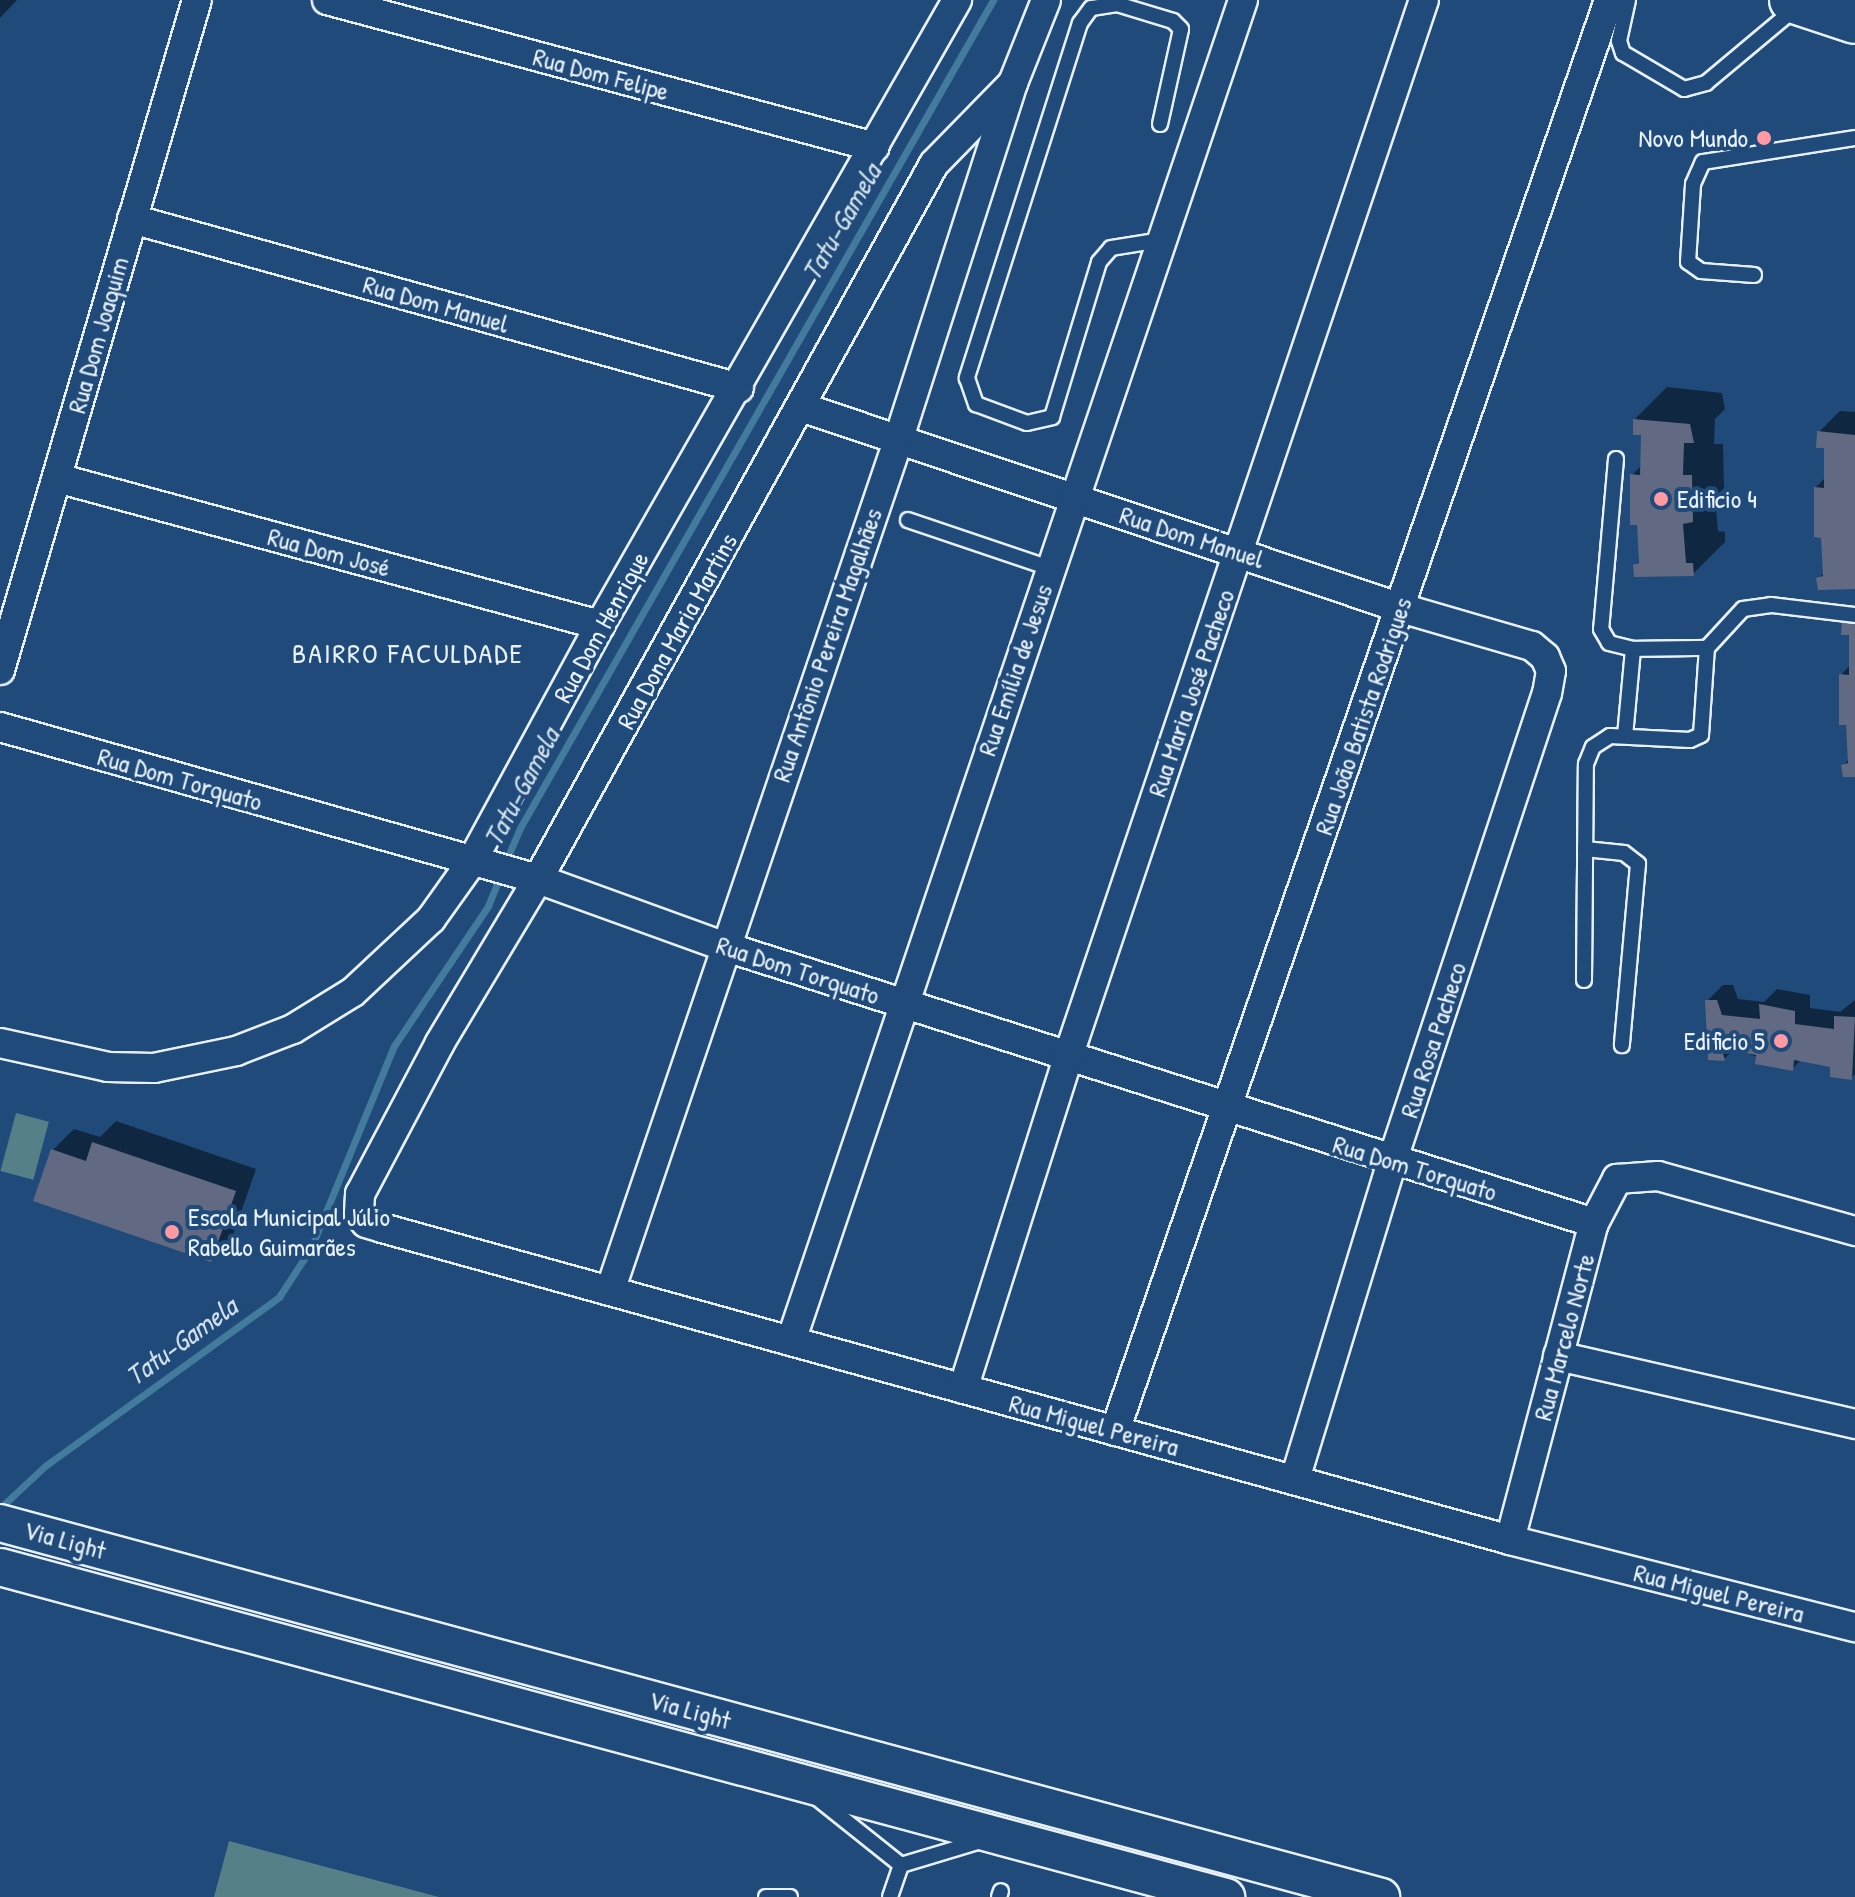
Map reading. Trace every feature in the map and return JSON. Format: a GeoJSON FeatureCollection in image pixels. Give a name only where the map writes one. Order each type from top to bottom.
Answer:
{"type":"FeatureCollection","features":[{"type":"Feature","properties":{"kind":"main road"},"geometry":{"type":"LineString","coordinates":[[1797,2],[1855,21]]}},
{"type":"Feature","properties":{"kind":"street","name":"Rua Dom Joaquim"},"geometry":{"type":"LineString","coordinates":[[0,670],[197,0]]}},
{"type":"Feature","properties":{"kind":"street","name":"Rua Dom Felipe"},"geometry":{"type":"LineString","coordinates":[[327,0],[875,147]]}},
{"type":"Feature","properties":{"kind":"street","name":"Rua Dom Henrique"},"geometry":{"type":"LineString","coordinates":[[0,1043],[108,1067],[154,1068],[236,1051],[279,1035],[353,992],[395,959],[478,865],[600,625],[739,388],[957,0]]}},
{"type":"Feature","properties":{"kind":"street","name":"Rua Antônio Pereira Magalhães"},"geometry":{"type":"LineString","coordinates":[[610,1291],[723,946],[899,438],[1013,83],[1046,0]]}},
{"type":"Feature","properties":{"kind":"street","name":"Rua Emília de Jesus"},"geometry":{"type":"LineString","coordinates":[[791,1341],[902,1003],[1243,0]]}},
{"type":"Feature","properties":{"kind":"street","name":"Rua Maria José Pacheco"},"geometry":{"type":"LineString","coordinates":[[963,1389],[1068,1057],[1424,0]]}},
{"type":"Feature","properties":{"kind":"street","name":"Rua João Batista Rodrigues"},"geometry":{"type":"LineString","coordinates":[[1115,1431],[1609,0]]}},
{"type":"Feature","properties":{"kind":"street","name":"Rua Dona Maria Martins"},"geometry":{"type":"LineString","coordinates":[[360,1194],[528,877],[801,407],[934,164],[1013,83]]}},
{"type":"Feature","properties":{"kind":"street","name":"Rua Dom Manuel"},"geometry":{"type":"LineString","coordinates":[[132,219],[739,388]]}},
{"type":"Feature","properties":{"kind":"street","name":"Rua Dom Manuel"},"geometry":{"type":"LineString","coordinates":[[801,407],[1239,551],[1401,608],[1532,646],[1551,671],[1547,693]]}},
{"type":"Feature","properties":{"kind":"street","name":"Rua Dom José"},"geometry":{"type":"LineString","coordinates":[[57,478],[600,625]]}},
{"type":"Feature","properties":{"kind":"street","name":"Rua Rosa Pacheco"},"geometry":{"type":"LineString","coordinates":[[1295,1480],[1392,1162],[1547,693]]}},
{"type":"Feature","properties":{"kind":"street","name":"Rua Dom Torquato"},"geometry":{"type":"LineString","coordinates":[[0,727],[528,877],[723,946],[1392,1162],[1594,1223]]}},
{"type":"Feature","properties":{"kind":"street","name":"Rua Marcelo Norte"},"geometry":{"type":"LineString","coordinates":[[1510,1540],[1594,1223],[1607,1190],[1617,1179],[1658,1176],[1855,1231]]}},
{"type":"Feature","properties":{"kind":"street","name":"Rua Miguel Pereira"},"geometry":{"type":"LineString","coordinates":[[360,1194],[359,1214],[366,1223],[1510,1540],[1855,1627]]}},
{"type":"Feature","properties":{"kind":"street"},"geometry":{"type":"LineString","coordinates":[[1558,1356],[1855,1424]]}},
{"type":"Feature","properties":{"kind":"street","name":"Via Light"},"geometry":{"type":"LineString","coordinates":[[6,1524],[1381,1897]]}},
{"type":"Feature","properties":{"kind":"street","name":"Via Light"},"geometry":{"type":"LineString","coordinates":[[0,1567],[1226,1897]]}},
{"type":"Feature","properties":{"kind":"lane"},"geometry":{"type":"LineString","coordinates":[[1628,0],[1619,41],[1623,53],[1684,89],[1706,83],[1797,2]]}},
{"type":"Feature","properties":{"kind":"lane"},"geometry":{"type":"LineString","coordinates":[[1160,124],[1181,29],[1173,21],[1117,4],[1091,8],[1080,23],[967,378],[976,404],[1027,423],[1052,417],[1099,262],[1111,248],[1161,240]]}},
{"type":"Feature","properties":{"kind":"lane"},"geometry":{"type":"LineString","coordinates":[[1754,275],[1701,271],[1688,262],[1693,184],[1703,162],[1855,138]]}},
{"type":"Feature","properties":{"kind":"lane"},"geometry":{"type":"LineString","coordinates":[[1616,459],[1601,629],[1609,643],[1633,649],[1707,648]]}},
{"type":"Feature","properties":{"kind":"lane"},"geometry":{"type":"LineString","coordinates":[[908,520],[1050,568]]}},
{"type":"Feature","properties":{"kind":"lane"},"geometry":{"type":"LineString","coordinates":[[1584,980],[1589,756],[1600,741],[1625,736],[1690,740],[1704,732],[1707,648],[1743,609],[1771,605],[1855,615]]}},
{"type":"Feature","properties":{"kind":"lane"},"geometry":{"type":"LineString","coordinates":[[1625,736],[1633,649]]}},
{"type":"Feature","properties":{"kind":"lane"},"geometry":{"type":"LineString","coordinates":[[1585,849],[1624,853],[1638,864],[1622,1045]]}},
{"type":"Feature","properties":{"kind":"lane"},"geometry":{"type":"LineString","coordinates":[[794,1780],[901,1865]]}},
{"type":"Feature","properties":{"kind":"lane"},"geometry":{"type":"LineString","coordinates":[[901,1865],[999,1835]]}},
{"type":"Feature","properties":{"kind":"lane"},"geometry":{"type":"LineString","coordinates":[[890,1897],[901,1865]]}},
{"type":"Feature","properties":{"kind":"lane"},"geometry":{"type":"LineString","coordinates":[[766,1897],[790,1897]]}},
{"type":"Feature","properties":{"kind":"green space"},"geometry":{"type":"Polygon","coordinates":[[[16,1113],[49,1122],[33,1180],[0,1171],[16,1113]]]}},
{"type":"Feature","properties":{"kind":"green space"},"geometry":{"type":"Polygon","coordinates":[[[229,1841],[439,1897],[214,1897],[229,1841]]]}},
{"type":"Feature","properties":{"kind":"building","name":"Edificio 4"},"geometry":{"type":"Polygon","coordinates":[[[1633,419],[1690,424],[1694,443],[1684,443],[1683,475],[1692,475],[1693,522],[1683,524],[1686,563],[1693,563],[1694,576],[1634,577],[1633,565],[1639,563],[1637,525],[1630,525],[1630,474],[1640,475],[1641,435],[1633,435],[1633,419]]]}},
{"type":"Feature","properties":{"kind":"building"},"geometry":{"type":"Polygon","coordinates":[[[1817,431],[1855,435],[1855,589],[1818,590],[1816,578],[1823,576],[1821,538],[1814,537],[1814,487],[1824,488],[1824,448],[1816,448],[1817,431]]]}},
{"type":"Feature","properties":{"kind":"building"},"geometry":{"type":"Polygon","coordinates":[[[1842,619],[1855,620],[1855,777],[1843,777],[1841,765],[1848,763],[1846,725],[1839,725],[1839,674],[1849,675],[1849,635],[1841,635],[1842,619]]]}},
{"type":"Feature","properties":{"kind":"building","name":"Edificio 5"},"geometry":{"type":"Polygon","coordinates":[[[1705,1000],[1717,1000],[1722,1015],[1760,1019],[1759,1004],[1795,1011],[1795,1024],[1834,1029],[1834,1016],[1855,1017],[1852,1080],[1830,1077],[1830,1067],[1794,1060],[1793,1071],[1755,1064],[1756,1055],[1722,1049],[1725,1061],[1708,1060],[1705,1000]]]}},
{"type":"Feature","properties":{"kind":"building","name":"Escola Municipal Júlio Rabello Guimarães"},"geometry":{"type":"Polygon","coordinates":[[[92,1142],[236,1191],[211,1262],[33,1201],[51,1149],[86,1161],[92,1142]]]}},
{"type":"Feature","properties":{"kind":"waterway","name":"Tatu-Gamela"},"geometry":{"type":"LineString","coordinates":[[506,861],[520,828],[993,0]]}},
{"type":"Feature","properties":{"kind":"waterway","name":"Tatu-Gamela"},"geometry":{"type":"LineString","coordinates":[[0,1508],[45,1466],[279,1297],[311,1248],[394,1046],[488,906],[500,877]]}},
{"type":"Feature","properties":{"kind":"place","name":"Novo Mundo"},"geometry":{"type":"Point","coordinates":[1764,138]}},
{"type":"Feature","properties":{"kind":"place","name":"Edificio 4"},"geometry":{"type":"Point","coordinates":[1661,499]}},
{"type":"Feature","properties":{"kind":"place","name":"Edificio 5"},"geometry":{"type":"Point","coordinates":[1781,1041]}},
{"type":"Feature","properties":{"kind":"place","name":"Escola Municipal Júlio Rabello Guimarães"},"geometry":{"type":"Point","coordinates":[172,1232]}},
{"type":"Feature","properties":{"kind":"district","name":"BAIRRO FACULDADE"},"geometry":{"type":"Point","coordinates":[408,653]}}]}
